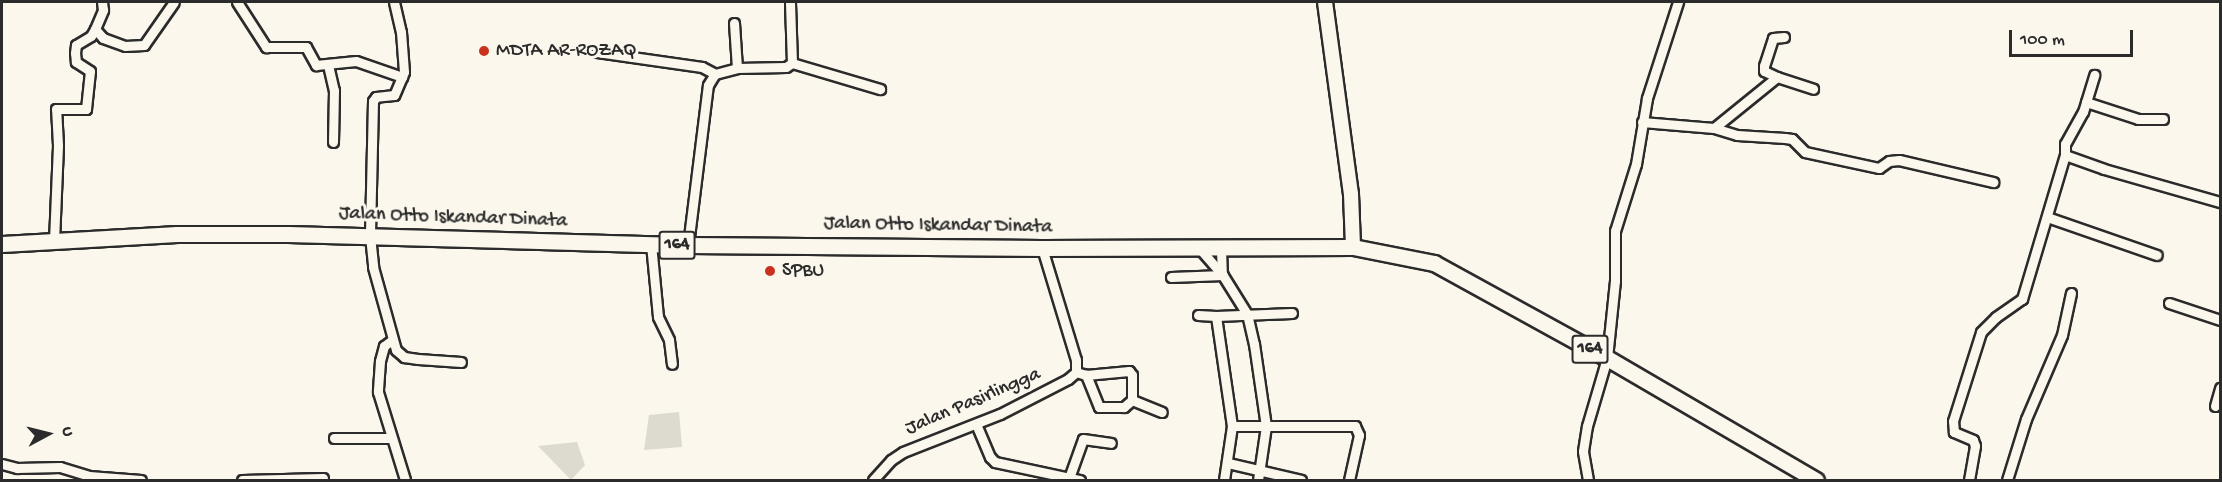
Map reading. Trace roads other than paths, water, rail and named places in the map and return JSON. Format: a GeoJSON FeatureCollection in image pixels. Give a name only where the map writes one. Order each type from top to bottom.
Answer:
{"type":"FeatureCollection","features":[{"type":"Feature","properties":{"kind":"main road","name":"Jalan Otto Iskandar Dinata"},"geometry":{"type":"LineString","coordinates":[[2,244],[177,234],[370,236],[688,245],[1200,249],[1353,247],[1434,263],[1607,358],[1816,480]]}},
{"type":"Feature","properties":{"kind":"street"},"geometry":{"type":"LineString","coordinates":[[54,241],[58,145],[56,109],[86,109],[90,71],[76,62],[76,45],[91,36],[103,10],[102,2]]}},
{"type":"Feature","properties":{"kind":"street"},"geometry":{"type":"LineString","coordinates":[[95,29],[103,38],[125,46],[144,45],[174,2]]}},
{"type":"Feature","properties":{"kind":"street"},"geometry":{"type":"LineString","coordinates":[[237,2],[266,46],[306,47],[316,65],[356,61],[402,77]]}},
{"type":"Feature","properties":{"kind":"street"},"geometry":{"type":"LineString","coordinates":[[394,2],[401,32],[404,72],[394,95],[376,97],[373,100],[370,236],[373,267],[396,350],[404,357],[461,362]]}},
{"type":"Feature","properties":{"kind":"street"},"geometry":{"type":"LineString","coordinates":[[790,2],[792,63]]}},
{"type":"Feature","properties":{"kind":"street"},"geometry":{"type":"LineString","coordinates":[[1325,2],[1351,194],[1353,247]]}},
{"type":"Feature","properties":{"kind":"street"},"geometry":{"type":"LineString","coordinates":[[1588,480],[1583,451],[1587,426],[1607,358],[1615,281],[1615,231],[1636,164],[1642,122],[1678,2]]}},
{"type":"Feature","properties":{"kind":"street"},"geometry":{"type":"LineString","coordinates":[[734,23],[737,68]]}},
{"type":"Feature","properties":{"kind":"street"},"geometry":{"type":"LineString","coordinates":[[1784,37],[1773,38],[1764,71],[1813,89]]}},
{"type":"Feature","properties":{"kind":"street"},"geometry":{"type":"LineString","coordinates":[[597,52],[702,67],[715,74]]}},
{"type":"Feature","properties":{"kind":"street"},"geometry":{"type":"LineString","coordinates":[[688,245],[708,85],[715,74],[737,68],[786,67],[792,63]]}},
{"type":"Feature","properties":{"kind":"street"},"geometry":{"type":"LineString","coordinates":[[792,63],[880,89]]}},
{"type":"Feature","properties":{"kind":"street"},"geometry":{"type":"LineString","coordinates":[[328,64],[334,90],[333,142]]}},
{"type":"Feature","properties":{"kind":"street"},"geometry":{"type":"LineString","coordinates":[[1969,480],[1975,446],[1973,440],[1954,432],[1953,421],[1981,332],[1996,317],[2022,299],[2065,155],[2065,144],[2080,121],[2094,75]]}},
{"type":"Feature","properties":{"kind":"street"},"geometry":{"type":"LineString","coordinates":[[1714,128],[1777,77]]}},
{"type":"Feature","properties":{"kind":"street"},"geometry":{"type":"LineString","coordinates":[[2086,102],[2138,119],[2163,119]]}},
{"type":"Feature","properties":{"kind":"street"},"geometry":{"type":"LineString","coordinates":[[1642,122],[1714,128],[1737,135],[1792,139],[1805,152],[1878,168],[1889,161],[1899,160],[1993,182]]}},
{"type":"Feature","properties":{"kind":"street"},"geometry":{"type":"LineString","coordinates":[[2065,155],[2104,169],[2220,202]]}},
{"type":"Feature","properties":{"kind":"street"},"geometry":{"type":"LineString","coordinates":[[2047,217],[2157,255]]}},
{"type":"Feature","properties":{"kind":"street"},"geometry":{"type":"LineString","coordinates":[[651,244],[658,317],[669,340],[672,364]]}},
{"type":"Feature","properties":{"kind":"street"},"geometry":{"type":"LineString","coordinates":[[1042,248],[1076,360],[1076,372],[1086,375],[1129,371],[1132,375],[1132,400],[1124,407],[1099,407],[1086,375]]}},
{"type":"Feature","properties":{"kind":"street"},"geometry":{"type":"LineString","coordinates":[[1200,249],[1223,274],[1247,314],[1266,426],[1259,476]]}},
{"type":"Feature","properties":{"kind":"street"},"geometry":{"type":"LineString","coordinates":[[1221,249],[1223,274]]}},
{"type":"Feature","properties":{"kind":"street"},"geometry":{"type":"LineString","coordinates":[[1171,277],[1223,274]]}},
{"type":"Feature","properties":{"kind":"street"},"geometry":{"type":"LineString","coordinates":[[2007,480],[2026,419],[2062,335],[2072,293]]}},
{"type":"Feature","properties":{"kind":"street"},"geometry":{"type":"LineString","coordinates":[[2169,303],[2220,320]]}},
{"type":"Feature","properties":{"kind":"street"},"geometry":{"type":"LineString","coordinates":[[1198,315],[1292,313]]}},
{"type":"Feature","properties":{"kind":"street"},"geometry":{"type":"LineString","coordinates":[[1216,316],[1232,426],[1224,480]]}},
{"type":"Feature","properties":{"kind":"street"},"geometry":{"type":"LineString","coordinates":[[392,340],[384,346],[380,362],[378,392],[390,423],[391,438],[405,480]]}},
{"type":"Feature","properties":{"kind":"street","name":"Jalan Pasirlingga"},"geometry":{"type":"LineString","coordinates":[[873,480],[891,460],[903,452],[975,423],[1059,384],[1076,372]]}},
{"type":"Feature","properties":{"kind":"street"},"geometry":{"type":"LineString","coordinates":[[2215,406],[2220,388]]}},
{"type":"Feature","properties":{"kind":"street"},"geometry":{"type":"LineString","coordinates":[[1132,400],[1162,412]]}},
{"type":"Feature","properties":{"kind":"street"},"geometry":{"type":"LineString","coordinates":[[975,423],[990,457],[995,462],[1080,480]]}},
{"type":"Feature","properties":{"kind":"street"},"geometry":{"type":"LineString","coordinates":[[1232,426],[1355,426],[1359,435],[1349,480]]}},
{"type":"Feature","properties":{"kind":"street"},"geometry":{"type":"LineString","coordinates":[[334,438],[391,438]]}},
{"type":"Feature","properties":{"kind":"street"},"geometry":{"type":"LineString","coordinates":[[1069,478],[1083,439],[1111,443]]}},
{"type":"Feature","properties":{"kind":"street"},"geometry":{"type":"LineString","coordinates":[[1228,463],[1259,476],[1301,480]]}},
{"type":"Feature","properties":{"kind":"street"},"geometry":{"type":"LineString","coordinates":[[2,464],[25,468],[60,467],[89,476],[141,480]]}},
{"type":"Feature","properties":{"kind":"street"},"geometry":{"type":"LineString","coordinates":[[242,480],[323,478]]}},
{"type":"Feature","properties":{"kind":"place","name":"MDTA AR-ROZAQ"},"geometry":{"type":"Point","coordinates":[484,51]}},
{"type":"Feature","properties":{"kind":"place","name":"SPBU"},"geometry":{"type":"Point","coordinates":[770,271]}}]}
